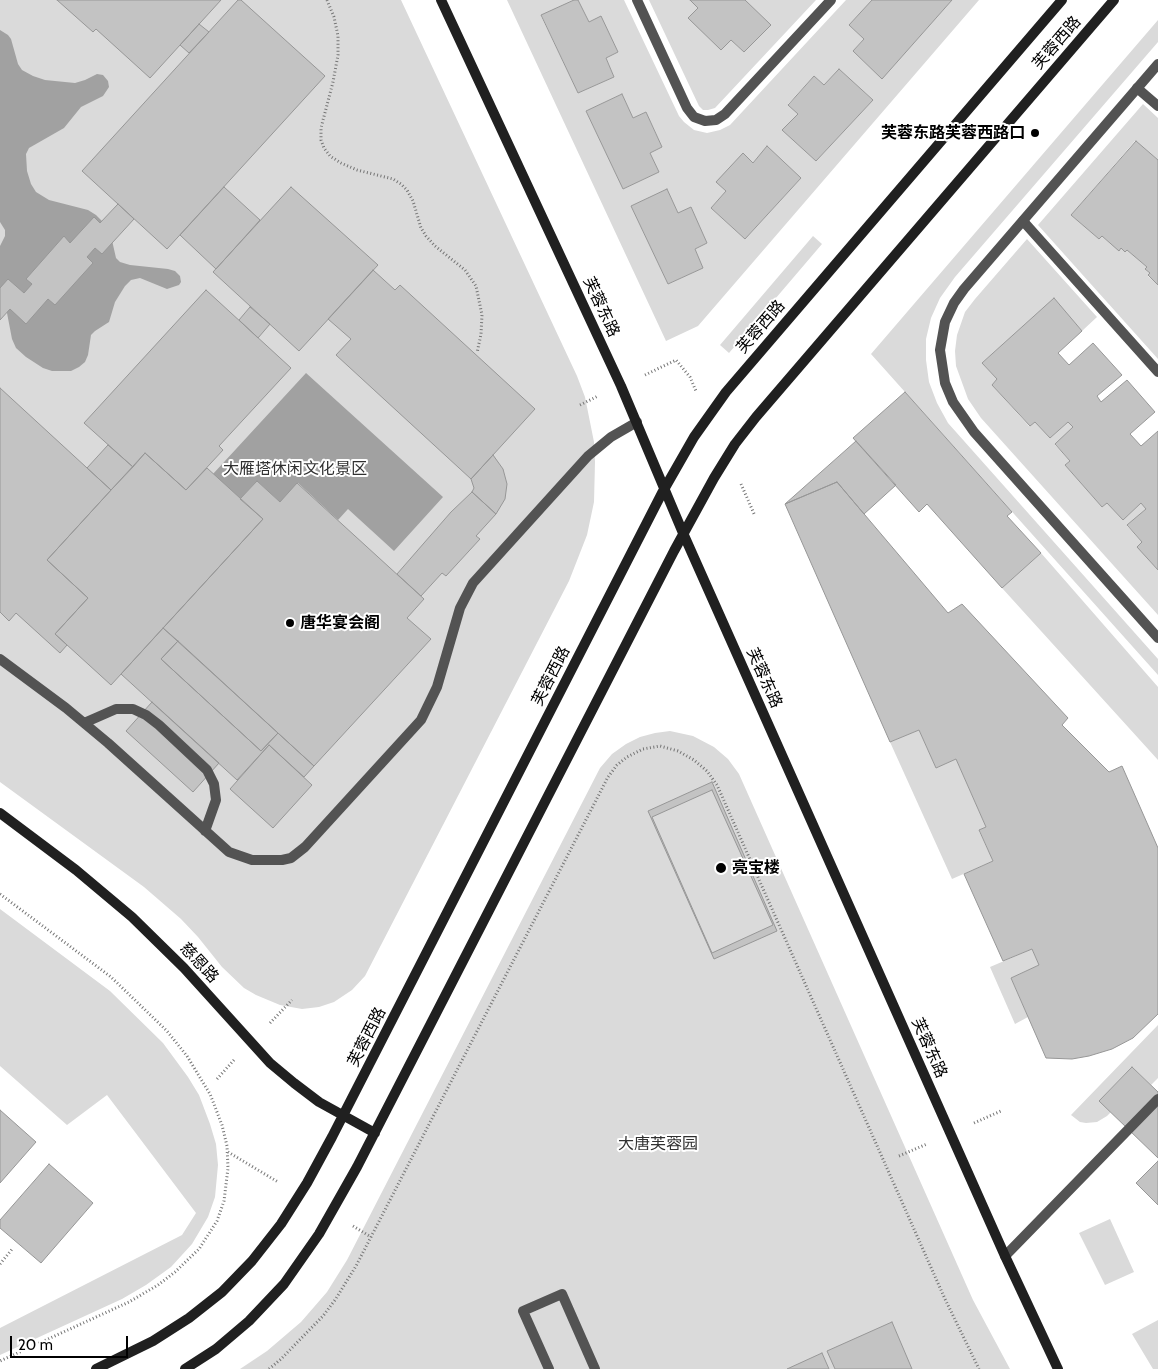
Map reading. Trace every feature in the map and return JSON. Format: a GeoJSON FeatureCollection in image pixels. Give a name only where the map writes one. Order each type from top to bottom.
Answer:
{"type":"FeatureCollection","features":[{"type":"Feature","properties":{"kind":"main road","name":"芙蓉东路"},"geometry":{"type":"LineString","coordinates":[[441,0],[637,422],[683,533],[1005,1256],[1058,1369]]}},
{"type":"Feature","properties":{"kind":"main road","name":"芙蓉西路"},"geometry":{"type":"LineString","coordinates":[[96,1369],[153,1341],[189,1318],[222,1292],[252,1261],[281,1224],[307,1183],[343,1116],[665,488],[694,437],[726,392],[1062,0]]}},
{"type":"Feature","properties":{"kind":"main road","name":"芙蓉西路"},"geometry":{"type":"LineString","coordinates":[[185,1369],[216,1348],[249,1321],[284,1284],[319,1234],[375,1133],[683,533],[735,444],[756,417],[1114,0]]}},
{"type":"Feature","properties":{"kind":"main road","name":"慈恩路"},"geometry":{"type":"LineString","coordinates":[[0,813],[76,870],[132,917],[184,968],[270,1063],[294,1083],[343,1116],[375,1133]]}},
{"type":"Feature","properties":{"kind":"street"},"geometry":{"type":"LineString","coordinates":[[637,0],[687,108],[694,116],[705,121],[716,120],[725,114],[831,0]]}},
{"type":"Feature","properties":{"kind":"street"},"geometry":{"type":"LineString","coordinates":[[1158,64],[964,289],[954,303],[945,322],[940,350],[945,383],[953,402],[974,432],[1158,638]]}},
{"type":"Feature","properties":{"kind":"street"},"geometry":{"type":"LineString","coordinates":[[1137,88],[1158,106]]}},
{"type":"Feature","properties":{"kind":"street"},"geometry":{"type":"LineString","coordinates":[[1022,221],[1158,372]]}},
{"type":"Feature","properties":{"kind":"street"},"geometry":{"type":"LineString","coordinates":[[0,659],[84,723],[229,852],[252,860],[282,860],[299,853],[305,847],[421,720],[437,687],[460,608],[473,583],[588,456],[611,437],[637,422]]}},
{"type":"Feature","properties":{"kind":"street"},"geometry":{"type":"LineString","coordinates":[[84,723],[116,709],[133,709],[146,715],[159,725],[207,770],[214,784],[216,800],[205,831]]}},
{"type":"Feature","properties":{"kind":"street"},"geometry":{"type":"LineString","coordinates":[[1005,1256],[1158,1099]]}},
{"type":"Feature","properties":{"kind":"street"},"geometry":{"type":"LineString","coordinates":[[549,1369],[523,1311],[562,1294],[595,1369]]}},
{"type":"Feature","properties":{"kind":"path"},"geometry":{"type":"LineString","coordinates":[[326,0],[334,17],[338,46],[333,82],[321,128],[321,140],[324,148],[330,156],[341,163],[357,170],[393,179],[407,190],[413,201],[421,228],[426,236],[435,246],[465,270],[476,286],[482,315],[477,353]]}},
{"type":"Feature","properties":{"kind":"path"},"geometry":{"type":"LineString","coordinates":[[269,1369],[282,1359],[323,1316],[356,1266],[608,777],[617,765],[627,757],[643,749],[660,746],[678,751],[694,760],[707,771],[717,785],[945,1299],[979,1369]]}},
{"type":"Feature","properties":{"kind":"path"},"geometry":{"type":"LineString","coordinates":[[0,894],[111,977],[167,1031],[187,1056],[210,1094],[224,1130],[228,1168],[225,1195],[217,1221],[199,1249],[176,1272],[128,1302],[0,1361]]}},
{"type":"Feature","properties":{"kind":"path"},"geometry":{"type":"LineString","coordinates":[[0,1264],[14,1248]]}},
{"type":"Feature","properties":{"kind":"green space","name":"大雁塔休闲文化景区"},"geometry":{"type":"Polygon","coordinates":[[[0,0],[401,0],[577,376],[585,397],[594,442],[594,502],[587,535],[569,581],[365,976],[352,990],[334,1002],[319,1007],[302,1009],[280,1005],[244,988],[222,967],[181,919],[144,887],[0,782],[0,0]]]}},
{"type":"Feature","properties":{"kind":"green space"},"geometry":{"type":"Polygon","coordinates":[[[507,0],[574,0],[541,16],[578,93],[614,77],[606,58],[618,52],[601,17],[589,22],[578,0],[624,0],[679,116],[694,130],[707,133],[730,125],[846,0],[872,0],[849,25],[864,39],[853,51],[882,78],[952,0],[979,0],[698,326],[666,341],[507,0]],[[839,69],[824,85],[814,76],[788,104],[798,114],[783,130],[816,161],[873,100],[839,69]],[[622,94],[586,111],[623,189],[659,172],[650,153],[662,147],[646,112],[633,118],[622,94]],[[767,147],[753,163],[717,182],[726,191],[711,208],[745,239],[801,178],[767,147]],[[667,190],[631,206],[668,284],[703,268],[695,249],[707,243],[691,208],[678,213],[667,190]]]}},
{"type":"Feature","properties":{"kind":"green space"},"geometry":{"type":"Polygon","coordinates":[[[649,0],[690,0],[698,8],[689,18],[731,40],[744,52],[770,25],[745,0],[816,0],[715,108],[703,110],[699,106],[649,0]]]}},
{"type":"Feature","properties":{"kind":"green space"},"geometry":{"type":"Polygon","coordinates":[[[1158,20],[1158,42],[955,277],[940,298],[931,318],[926,339],[926,360],[929,382],[937,403],[948,423],[1158,659],[1158,675],[871,354],[1158,20]]]}},
{"type":"Feature","properties":{"kind":"green space"},"geometry":{"type":"Polygon","coordinates":[[[1143,104],[1158,118],[1158,160],[1135,141],[1071,215],[1099,239],[1102,236],[1119,250],[1121,248],[1125,252],[1127,250],[1147,267],[1145,269],[1150,273],[1148,276],[1158,285],[1158,359],[1038,225],[1143,104]]]}},
{"type":"Feature","properties":{"kind":"green space"},"geometry":{"type":"Polygon","coordinates":[[[813,236],[822,244],[729,353],[720,345],[813,236]]]}},
{"type":"Feature","properties":{"kind":"green space"},"geometry":{"type":"Polygon","coordinates":[[[1027,239],[1097,317],[1082,331],[1054,299],[982,363],[997,379],[992,385],[1029,426],[1035,422],[1050,438],[1068,422],[1073,427],[1055,445],[1070,461],[1065,465],[1102,507],[1107,503],[1123,520],[1141,503],[1146,509],[1127,526],[1142,542],[1138,547],[1158,570],[1158,615],[981,418],[968,399],[956,366],[957,335],[965,312],[1027,239]]]}},
{"type":"Feature","properties":{"kind":"green space"},"geometry":{"type":"Polygon","coordinates":[[[1041,553],[1158,687],[1158,760],[1002,588],[1041,553]]]}},
{"type":"Feature","properties":{"kind":"green space"},"geometry":{"type":"Polygon","coordinates":[[[919,730],[936,768],[956,759],[986,827],[979,831],[993,861],[952,879],[890,742],[919,730]]]}},
{"type":"Feature","properties":{"kind":"green space","name":"大唐芙蓉园"},"geometry":{"type":"Polygon","coordinates":[[[670,731],[693,736],[714,747],[728,759],[739,774],[973,1300],[1010,1369],[240,1369],[267,1351],[301,1322],[327,1292],[347,1260],[600,768],[612,754],[626,744],[640,737],[670,731]]]}},
{"type":"Feature","properties":{"kind":"green space"},"geometry":{"type":"Polygon","coordinates":[[[0,909],[110,991],[163,1043],[199,1095],[216,1144],[218,1165],[215,1197],[208,1217],[192,1244],[171,1267],[122,1299],[0,1355],[0,1328],[182,1235],[196,1213],[107,1095],[67,1125],[0,1066],[0,909]]]}},
{"type":"Feature","properties":{"kind":"green space"},"geometry":{"type":"Polygon","coordinates":[[[1032,949],[1039,965],[1011,978],[1028,1017],[1015,1024],[990,967],[1032,949]]]}},
{"type":"Feature","properties":{"kind":"green space"},"geometry":{"type":"Polygon","coordinates":[[[1158,1025],[1158,1078],[1151,1085],[1132,1067],[1099,1101],[1111,1112],[1107,1116],[1097,1122],[1086,1123],[1080,1122],[1071,1115],[1158,1025]]]}},
{"type":"Feature","properties":{"kind":"green space"},"geometry":{"type":"Polygon","coordinates":[[[1110,1219],[1134,1272],[1105,1285],[1079,1233],[1110,1219]]]}},
{"type":"Feature","properties":{"kind":"green space"},"geometry":{"type":"Polygon","coordinates":[[[1158,1320],[1158,1369],[1153,1369],[1132,1334],[1158,1320]]]}},
{"type":"Feature","properties":{"kind":"shaded area"},"geometry":{"type":"Polygon","coordinates":[[[0,30],[11,39],[18,64],[22,70],[33,76],[45,80],[75,83],[97,74],[103,75],[108,81],[109,87],[103,96],[81,107],[64,128],[29,148],[26,154],[27,171],[36,192],[49,200],[88,210],[96,215],[111,236],[116,258],[120,262],[130,265],[168,269],[175,271],[180,276],[181,282],[179,285],[167,289],[140,278],[131,280],[115,302],[109,322],[91,335],[85,362],[71,371],[52,371],[43,368],[16,348],[0,295],[0,246],[5,236],[5,230],[0,222],[0,30]]]}},
{"type":"Feature","properties":{"kind":"shaded area"},"geometry":{"type":"Polygon","coordinates":[[[306,373],[443,497],[394,551],[348,509],[338,520],[298,483],[280,502],[257,481],[240,499],[213,474],[306,373]]]}},
{"type":"Feature","properties":{"kind":"building"},"geometry":{"type":"Polygon","coordinates":[[[57,0],[221,0],[150,78],[96,29],[93,32],[57,0]]]}},
{"type":"Feature","properties":{"kind":"building"},"geometry":{"type":"Polygon","coordinates":[[[238,0],[241,0],[325,76],[167,249],[82,171],[238,0]]]}},
{"type":"Feature","properties":{"kind":"building"},"geometry":{"type":"Polygon","coordinates":[[[574,0],[578,0],[589,22],[601,16],[618,52],[606,58],[614,77],[578,93],[541,15],[574,0]]]}},
{"type":"Feature","properties":{"kind":"building"},"geometry":{"type":"Polygon","coordinates":[[[690,0],[745,0],[771,25],[744,52],[731,40],[721,50],[688,18],[698,8],[690,0]]]}},
{"type":"Feature","properties":{"kind":"building"},"geometry":{"type":"Polygon","coordinates":[[[872,0],[952,0],[882,79],[853,51],[864,39],[849,25],[872,0]]]}},
{"type":"Feature","properties":{"kind":"building"},"geometry":{"type":"Polygon","coordinates":[[[199,24],[209,32],[189,53],[180,45],[199,24]]]}},
{"type":"Feature","properties":{"kind":"building"},"geometry":{"type":"Polygon","coordinates":[[[839,69],[873,100],[816,161],[782,130],[798,114],[788,105],[814,76],[824,85],[839,69]]]}},
{"type":"Feature","properties":{"kind":"building"},"geometry":{"type":"Polygon","coordinates":[[[622,94],[633,118],[646,112],[662,147],[650,153],[659,172],[623,189],[586,111],[622,94]]]}},
{"type":"Feature","properties":{"kind":"building"},"geometry":{"type":"Polygon","coordinates":[[[1136,141],[1158,160],[1158,285],[1148,275],[1150,273],[1145,269],[1147,267],[1127,250],[1125,252],[1121,248],[1119,251],[1102,236],[1099,239],[1071,215],[1136,141]]]}},
{"type":"Feature","properties":{"kind":"building"},"geometry":{"type":"Polygon","coordinates":[[[767,146],[801,178],[745,239],[711,208],[726,191],[716,182],[743,153],[753,163],[767,146]]]}},
{"type":"Feature","properties":{"kind":"building"},"geometry":{"type":"Polygon","coordinates":[[[224,187],[260,220],[216,269],[180,235],[224,187]]]}},
{"type":"Feature","properties":{"kind":"building"},"geometry":{"type":"Polygon","coordinates":[[[291,187],[378,265],[299,351],[213,272],[291,187]]]}},
{"type":"Feature","properties":{"kind":"building"},"geometry":{"type":"Polygon","coordinates":[[[667,189],[678,213],[691,207],[707,243],[695,249],[703,268],[668,284],[631,206],[667,189]]]}},
{"type":"Feature","properties":{"kind":"building"},"geometry":{"type":"Polygon","coordinates":[[[118,204],[134,219],[102,254],[95,248],[87,257],[93,263],[55,305],[48,299],[26,324],[10,309],[0,320],[0,288],[8,279],[24,293],[32,284],[26,279],[64,236],[70,243],[94,217],[100,223],[118,204]]]}},
{"type":"Feature","properties":{"kind":"building"},"geometry":{"type":"Polygon","coordinates":[[[373,270],[395,290],[400,285],[535,409],[471,479],[336,355],[351,339],[328,319],[373,270]]]}},
{"type":"Feature","properties":{"kind":"building"},"geometry":{"type":"Polygon","coordinates":[[[206,290],[291,368],[219,446],[223,450],[186,490],[145,453],[133,467],[84,423],[206,290]]]}},
{"type":"Feature","properties":{"kind":"building"},"geometry":{"type":"Polygon","coordinates":[[[1054,298],[1082,331],[1058,353],[1069,365],[1093,343],[1122,375],[1097,396],[1101,402],[1127,380],[1155,412],[1130,434],[1141,446],[1158,431],[1158,570],[1137,547],[1142,542],[1127,525],[1146,509],[1141,503],[1123,520],[1107,503],[1102,507],[1065,465],[1070,461],[1055,444],[1073,427],[1068,422],[1050,438],[1035,422],[1030,426],[992,385],[997,379],[982,363],[1054,298]]]}},
{"type":"Feature","properties":{"kind":"building"},"geometry":{"type":"Polygon","coordinates":[[[250,307],[270,324],[258,338],[239,320],[250,307]]]}},
{"type":"Feature","properties":{"kind":"building"},"geometry":{"type":"Polygon","coordinates":[[[0,388],[111,490],[47,560],[88,598],[55,634],[67,645],[60,653],[16,613],[9,621],[0,612],[0,388]]]}},
{"type":"Feature","properties":{"kind":"building"},"geometry":{"type":"Polygon","coordinates":[[[905,392],[1012,512],[1007,516],[1041,553],[1002,588],[927,504],[919,512],[853,438],[905,392]]]}},
{"type":"Feature","properties":{"kind":"building"},"geometry":{"type":"Polygon","coordinates":[[[856,441],[896,485],[864,514],[837,482],[785,504],[856,441]]]}},
{"type":"Feature","properties":{"kind":"building"},"geometry":{"type":"Polygon","coordinates":[[[108,445],[133,467],[111,490],[87,468],[108,445]]]}},
{"type":"Feature","properties":{"kind":"building"},"geometry":{"type":"Polygon","coordinates":[[[145,453],[186,490],[207,468],[263,519],[111,685],[55,634],[88,598],[47,560],[145,453]]]}},
{"type":"Feature","properties":{"kind":"building"},"geometry":{"type":"Polygon","coordinates":[[[493,455],[503,469],[507,484],[505,499],[496,514],[472,492],[474,488],[471,479],[493,455]]]}},
{"type":"Feature","properties":{"kind":"building","name":"唐华宴会阁"},"geometry":{"type":"Polygon","coordinates":[[[257,481],[280,502],[297,483],[424,599],[407,618],[431,639],[314,766],[163,628],[263,519],[240,499],[257,481]]]}},
{"type":"Feature","properties":{"kind":"building"},"geometry":{"type":"Polygon","coordinates":[[[837,482],[948,613],[962,604],[1068,718],[1062,725],[1109,772],[1122,766],[1158,848],[1158,1014],[1133,1038],[1112,1049],[1072,1059],[1046,1058],[1011,978],[1039,965],[1032,949],[1003,961],[964,874],[993,861],[979,830],[986,827],[956,759],[936,768],[919,730],[890,742],[785,504],[837,482]]]}},
{"type":"Feature","properties":{"kind":"building"},"geometry":{"type":"Polygon","coordinates":[[[472,492],[496,514],[476,536],[480,539],[446,576],[442,573],[421,596],[397,574],[451,512],[472,492]]]}},
{"type":"Feature","properties":{"kind":"building"},"geometry":{"type":"Polygon","coordinates":[[[163,628],[178,641],[161,659],[261,751],[278,733],[314,766],[304,777],[269,745],[237,780],[121,674],[163,628]]]}},
{"type":"Feature","properties":{"kind":"building"},"geometry":{"type":"Polygon","coordinates":[[[178,641],[278,733],[261,751],[161,659],[178,641]]]}},
{"type":"Feature","properties":{"kind":"building"},"geometry":{"type":"Polygon","coordinates":[[[152,702],[219,763],[193,792],[126,731],[152,702]]]}},
{"type":"Feature","properties":{"kind":"building"},"geometry":{"type":"Polygon","coordinates":[[[269,745],[312,785],[273,828],[230,789],[269,745]]]}},
{"type":"Feature","properties":{"kind":"building"},"geometry":{"type":"Polygon","coordinates":[[[712,782],[777,931],[714,959],[648,811],[712,782]]]}},
{"type":"Feature","properties":{"kind":"building"},"geometry":{"type":"Polygon","coordinates":[[[712,790],[773,925],[712,953],[652,817],[712,790]]]}},
{"type":"Feature","properties":{"kind":"building"},"geometry":{"type":"Polygon","coordinates":[[[1132,1067],[1158,1092],[1158,1158],[1099,1101],[1132,1067]]]}},
{"type":"Feature","properties":{"kind":"building"},"geometry":{"type":"Polygon","coordinates":[[[0,1110],[36,1142],[0,1183],[0,1110]]]}},
{"type":"Feature","properties":{"kind":"building"},"geometry":{"type":"Polygon","coordinates":[[[1158,1161],[1158,1205],[1136,1183],[1158,1161]]]}},
{"type":"Feature","properties":{"kind":"building"},"geometry":{"type":"Polygon","coordinates":[[[49,1164],[93,1203],[41,1263],[0,1228],[0,1220],[49,1164]]]}},
{"type":"Feature","properties":{"kind":"building"},"geometry":{"type":"Polygon","coordinates":[[[892,1322],[912,1369],[835,1369],[827,1351],[892,1322]]]}},
{"type":"Feature","properties":{"kind":"building"},"geometry":{"type":"Polygon","coordinates":[[[822,1353],[829,1369],[787,1369],[822,1353]]]}},
{"type":"Feature","properties":{"kind":"place","name":"芙蓉东路芙蓉西路口"},"geometry":{"type":"Point","coordinates":[1035,133]}},
{"type":"Feature","properties":{"kind":"place","name":"唐华宴会阁"},"geometry":{"type":"Point","coordinates":[290,623]}},
{"type":"Feature","properties":{"kind":"place","name":"亮宝楼"},"geometry":{"type":"Point","coordinates":[721,868]}}]}
